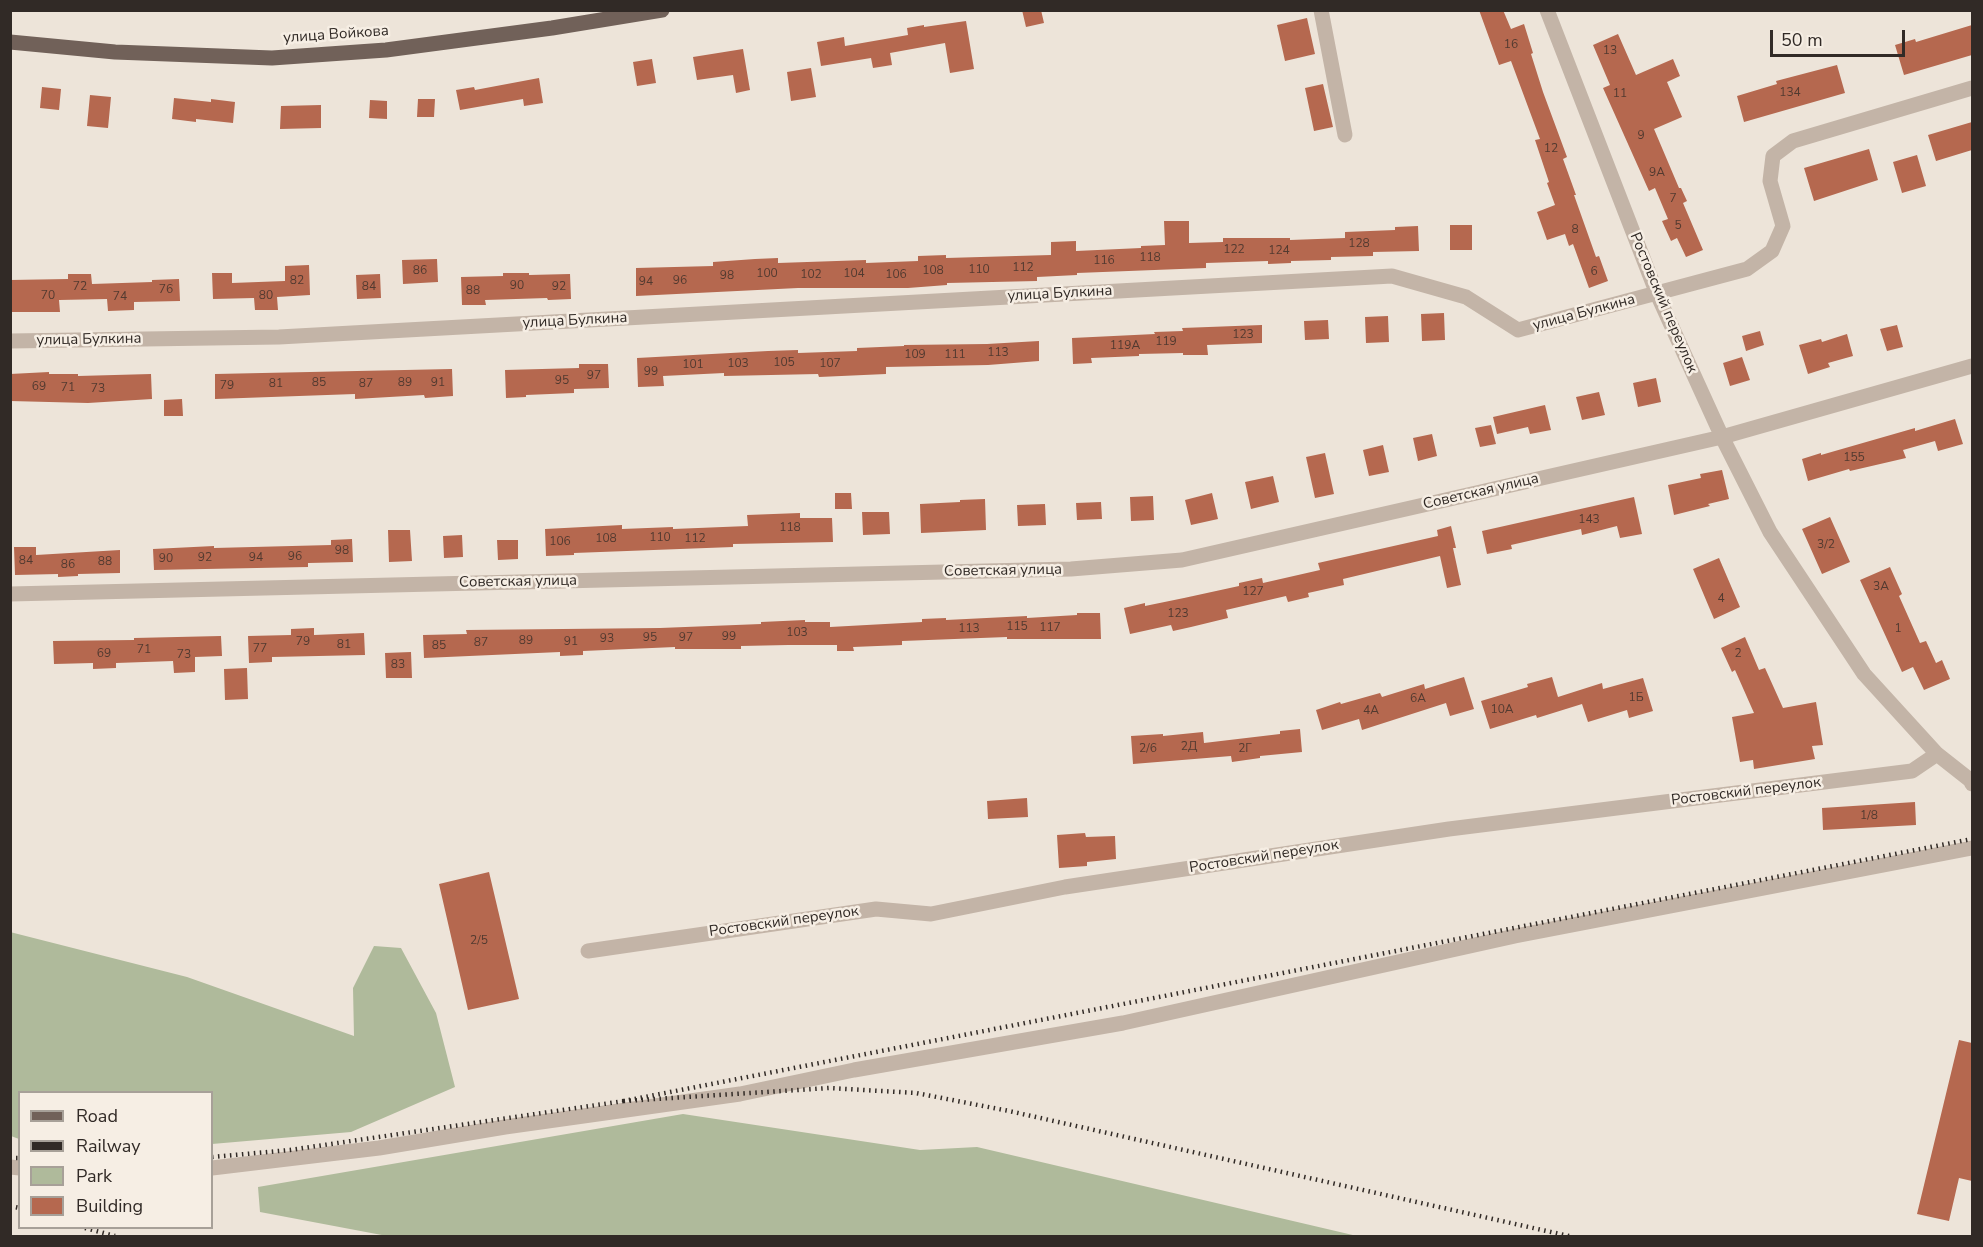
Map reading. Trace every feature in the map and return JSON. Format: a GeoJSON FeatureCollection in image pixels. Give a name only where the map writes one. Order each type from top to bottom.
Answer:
{"type":"FeatureCollection","features":[{"type":"Feature","properties":{"kind":"main road","name":"улица Войкова"},"geometry":{"type":"LineString","coordinates":[[10,42],[115,52],[272,58],[386,50],[552,28],[662,10]]}},
{"type":"Feature","properties":{"kind":"street"},"geometry":{"type":"LineString","coordinates":[[1321,10],[1345,135]]}},
{"type":"Feature","properties":{"kind":"street","name":"Ростовский переулок"},"geometry":{"type":"LineString","coordinates":[[1547,10],[1657,294],[1722,436],[1770,532],[1864,674],[1937,754],[1972,781]]}},
{"type":"Feature","properties":{"kind":"street","name":"улица Булкина"},"geometry":{"type":"LineString","coordinates":[[10,341],[279,337],[1392,276],[1466,297],[1518,330],[1747,269],[1772,250],[1784,226],[1770,181],[1773,156],[1793,141],[1972,88]]}},
{"type":"Feature","properties":{"kind":"street","name":"Советская улица"},"geometry":{"type":"LineString","coordinates":[[10,594],[1071,569],[1182,560],[1722,436],[1972,366]]}},
{"type":"Feature","properties":{"kind":"street","name":"Ростовский переулок"},"geometry":{"type":"LineString","coordinates":[[588,951],[876,909],[931,914],[1065,887],[1437,831],[1912,771],[1937,754]]}},
{"type":"Feature","properties":{"kind":"street"},"geometry":{"type":"LineString","coordinates":[[213,1168],[379,1148],[505,1127],[740,1094],[854,1070],[1123,1023],[1515,936],[1972,848]]}},
{"type":"Feature","properties":{"kind":"green space"},"geometry":{"type":"Polygon","coordinates":[[[10,932],[187,977],[354,1036],[353,988],[374,946],[401,948],[436,1013],[455,1087],[351,1132],[213,1144],[213,1091],[18,1091],[18,1139],[11,1136],[10,932]]]}},
{"type":"Feature","properties":{"kind":"green space"},"geometry":{"type":"Polygon","coordinates":[[[683,1114],[920,1150],[977,1147],[1357,1236],[387,1236],[260,1212],[258,1187],[683,1114]]]}},
{"type":"Feature","properties":{"kind":"building"},"geometry":{"type":"Polygon","coordinates":[[[1022,10],[1041,10],[1044,23],[1026,27],[1022,10]]]}},
{"type":"Feature","properties":{"kind":"building"},"geometry":{"type":"Polygon","coordinates":[[[1479,10],[1503,10],[1511,29],[1524,24],[1543,92],[1567,157],[1563,159],[1576,195],[1574,195],[1596,257],[1599,256],[1608,281],[1589,288],[1573,244],[1569,246],[1565,234],[1547,240],[1537,212],[1555,205],[1535,140],[1540,139],[1511,61],[1499,65],[1479,10]]]}},
{"type":"Feature","properties":{"kind":"building"},"geometry":{"type":"Polygon","coordinates":[[[1307,18],[1315,54],[1285,61],[1277,25],[1307,18]]]}},
{"type":"Feature","properties":{"kind":"building"},"geometry":{"type":"Polygon","coordinates":[[[966,21],[974,69],[950,73],[945,43],[890,53],[892,65],[873,68],[871,58],[821,66],[817,42],[844,37],[845,46],[908,35],[907,28],[966,21]]]}},
{"type":"Feature","properties":{"kind":"building"},"geometry":{"type":"Polygon","coordinates":[[[1972,25],[1972,55],[1904,75],[1895,45],[1915,39],[1916,42],[1972,25]]]}},
{"type":"Feature","properties":{"kind":"building"},"geometry":{"type":"Polygon","coordinates":[[[1618,34],[1636,75],[1673,59],[1680,76],[1667,82],[1682,117],[1654,129],[1679,188],[1687,201],[1683,203],[1703,250],[1686,257],[1677,238],[1671,241],[1662,221],[1668,219],[1655,188],[1649,191],[1603,88],[1610,85],[1593,45],[1618,34]]]}},
{"type":"Feature","properties":{"kind":"building"},"geometry":{"type":"Polygon","coordinates":[[[743,49],[750,90],[736,93],[733,75],[697,80],[693,57],[743,49]]]}},
{"type":"Feature","properties":{"kind":"building"},"geometry":{"type":"Polygon","coordinates":[[[652,59],[656,83],[637,86],[633,62],[652,59]]]}},
{"type":"Feature","properties":{"kind":"building"},"geometry":{"type":"Polygon","coordinates":[[[1837,65],[1845,93],[1744,122],[1737,96],[1777,84],[1776,81],[1837,65]]]}},
{"type":"Feature","properties":{"kind":"building"},"geometry":{"type":"Polygon","coordinates":[[[811,68],[816,97],[791,101],[787,72],[811,68]]]}},
{"type":"Feature","properties":{"kind":"building"},"geometry":{"type":"Polygon","coordinates":[[[539,78],[543,103],[524,106],[523,99],[460,110],[456,90],[474,87],[475,90],[539,78]]]}},
{"type":"Feature","properties":{"kind":"building"},"geometry":{"type":"Polygon","coordinates":[[[1323,84],[1333,127],[1314,131],[1305,88],[1323,84]]]}},
{"type":"Feature","properties":{"kind":"building"},"geometry":{"type":"Polygon","coordinates":[[[42,87],[61,89],[59,110],[40,108],[42,87]]]}},
{"type":"Feature","properties":{"kind":"building"},"geometry":{"type":"Polygon","coordinates":[[[90,95],[111,97],[108,128],[87,126],[90,95]]]}},
{"type":"Feature","properties":{"kind":"building"},"geometry":{"type":"Polygon","coordinates":[[[174,98],[235,102],[233,123],[172,119],[174,98]]]}},
{"type":"Feature","properties":{"kind":"building"},"geometry":{"type":"Polygon","coordinates":[[[418,99],[435,99],[434,117],[417,117],[418,99]]]}},
{"type":"Feature","properties":{"kind":"building"},"geometry":{"type":"Polygon","coordinates":[[[370,100],[387,101],[387,119],[369,118],[370,100]]]}},
{"type":"Feature","properties":{"kind":"building"},"geometry":{"type":"Polygon","coordinates":[[[321,105],[321,128],[280,129],[281,106],[321,105]]]}},
{"type":"Feature","properties":{"kind":"building"},"geometry":{"type":"Polygon","coordinates":[[[1972,122],[1972,150],[1936,161],[1928,135],[1972,122]]]}},
{"type":"Feature","properties":{"kind":"building"},"geometry":{"type":"Polygon","coordinates":[[[1869,149],[1878,180],[1814,201],[1804,168],[1869,149]]]}},
{"type":"Feature","properties":{"kind":"building"},"geometry":{"type":"Polygon","coordinates":[[[1917,155],[1926,186],[1902,193],[1893,162],[1917,155]]]}},
{"type":"Feature","properties":{"kind":"building"},"geometry":{"type":"Polygon","coordinates":[[[1164,221],[1189,221],[1189,243],[1223,242],[1223,238],[1290,238],[1290,240],[1345,238],[1345,232],[1395,230],[1395,227],[1418,226],[1419,251],[1373,252],[1373,256],[1331,257],[1331,260],[1291,261],[1291,263],[1268,264],[1268,261],[1206,263],[1206,268],[1077,273],[1077,275],[1037,277],[1037,281],[947,283],[947,285],[908,288],[798,288],[636,296],[636,268],[713,266],[713,262],[778,258],[778,263],[866,260],[866,263],[918,261],[918,256],[946,255],[946,258],[1051,255],[1051,242],[1076,241],[1076,251],[1141,248],[1141,246],[1165,245],[1164,221]]]}},
{"type":"Feature","properties":{"kind":"building"},"geometry":{"type":"Polygon","coordinates":[[[1450,225],[1472,225],[1472,250],[1450,250],[1450,225]]]}},
{"type":"Feature","properties":{"kind":"building"},"geometry":{"type":"Polygon","coordinates":[[[437,259],[438,282],[403,284],[402,260],[437,259]]]}},
{"type":"Feature","properties":{"kind":"building"},"geometry":{"type":"Polygon","coordinates":[[[309,265],[310,295],[277,297],[278,310],[255,310],[254,298],[213,299],[212,273],[232,273],[232,283],[285,281],[285,266],[309,265]]]}},
{"type":"Feature","properties":{"kind":"building"},"geometry":{"type":"Polygon","coordinates":[[[503,273],[570,274],[571,299],[485,300],[486,305],[462,305],[461,277],[503,276],[503,273]]]}},
{"type":"Feature","properties":{"kind":"building"},"geometry":{"type":"Polygon","coordinates":[[[68,274],[91,274],[92,284],[179,279],[180,301],[134,302],[134,310],[108,311],[107,299],[59,300],[60,312],[10,312],[10,280],[68,279],[68,274]]]}},
{"type":"Feature","properties":{"kind":"building"},"geometry":{"type":"Polygon","coordinates":[[[380,274],[381,298],[357,299],[356,275],[380,274]]]}},
{"type":"Feature","properties":{"kind":"building"},"geometry":{"type":"Polygon","coordinates":[[[1444,313],[1445,340],[1422,341],[1421,314],[1444,313]]]}},
{"type":"Feature","properties":{"kind":"building"},"geometry":{"type":"Polygon","coordinates":[[[1388,316],[1389,342],[1366,343],[1365,317],[1388,316]]]}},
{"type":"Feature","properties":{"kind":"building"},"geometry":{"type":"Polygon","coordinates":[[[1328,320],[1329,339],[1305,340],[1304,321],[1328,320]]]}},
{"type":"Feature","properties":{"kind":"building"},"geometry":{"type":"Polygon","coordinates":[[[1262,325],[1262,343],[1207,345],[1208,355],[1139,354],[1139,356],[1091,358],[1092,363],[1073,364],[1072,338],[1155,334],[1154,332],[1183,331],[1182,328],[1262,325]]]}},
{"type":"Feature","properties":{"kind":"building"},"geometry":{"type":"Polygon","coordinates":[[[1897,325],[1903,347],[1887,351],[1880,329],[1897,325]]]}},
{"type":"Feature","properties":{"kind":"building"},"geometry":{"type":"Polygon","coordinates":[[[1760,331],[1764,345],[1746,351],[1742,336],[1760,331]]]}},
{"type":"Feature","properties":{"kind":"building"},"geometry":{"type":"Polygon","coordinates":[[[1847,334],[1853,356],[1828,363],[1830,367],[1808,374],[1799,345],[1821,339],[1822,342],[1847,334]]]}},
{"type":"Feature","properties":{"kind":"building"},"geometry":{"type":"Polygon","coordinates":[[[1039,341],[1039,361],[988,365],[886,367],[886,374],[819,377],[818,374],[724,376],[724,373],[663,376],[664,386],[638,387],[637,358],[798,350],[798,353],[857,351],[857,348],[904,345],[1039,341]]]}},
{"type":"Feature","properties":{"kind":"building"},"geometry":{"type":"Polygon","coordinates":[[[1742,357],[1750,380],[1730,386],[1723,363],[1742,357]]]}},
{"type":"Feature","properties":{"kind":"building"},"geometry":{"type":"Polygon","coordinates":[[[579,364],[608,364],[609,388],[574,389],[574,393],[506,398],[505,370],[579,368],[579,364]]]}},
{"type":"Feature","properties":{"kind":"building"},"geometry":{"type":"Polygon","coordinates":[[[452,369],[453,396],[425,398],[424,395],[355,399],[355,394],[215,399],[215,374],[452,369]]]}},
{"type":"Feature","properties":{"kind":"building"},"geometry":{"type":"Polygon","coordinates":[[[49,372],[49,374],[78,374],[78,376],[151,374],[152,399],[88,403],[10,401],[10,374],[49,372]]]}},
{"type":"Feature","properties":{"kind":"building"},"geometry":{"type":"Polygon","coordinates":[[[1656,378],[1661,402],[1638,407],[1633,383],[1656,378]]]}},
{"type":"Feature","properties":{"kind":"building"},"geometry":{"type":"Polygon","coordinates":[[[1599,392],[1605,415],[1582,420],[1576,397],[1599,392]]]}},
{"type":"Feature","properties":{"kind":"building"},"geometry":{"type":"Polygon","coordinates":[[[182,399],[183,416],[164,416],[164,400],[182,399]]]}},
{"type":"Feature","properties":{"kind":"building"},"geometry":{"type":"Polygon","coordinates":[[[1545,405],[1551,430],[1530,434],[1528,427],[1497,434],[1493,417],[1545,405]]]}},
{"type":"Feature","properties":{"kind":"building"},"geometry":{"type":"Polygon","coordinates":[[[1955,419],[1963,444],[1938,451],[1935,441],[1903,450],[1906,458],[1850,471],[1849,469],[1808,481],[1802,459],[1955,419]]]}},
{"type":"Feature","properties":{"kind":"building"},"geometry":{"type":"Polygon","coordinates":[[[1491,425],[1496,444],[1480,447],[1475,428],[1491,425]]]}},
{"type":"Feature","properties":{"kind":"building"},"geometry":{"type":"Polygon","coordinates":[[[1432,434],[1437,456],[1418,461],[1413,438],[1432,434]]]}},
{"type":"Feature","properties":{"kind":"building"},"geometry":{"type":"Polygon","coordinates":[[[1383,445],[1389,472],[1369,476],[1363,450],[1383,445]]]}},
{"type":"Feature","properties":{"kind":"building"},"geometry":{"type":"Polygon","coordinates":[[[1325,453],[1334,494],[1315,498],[1306,457],[1325,453]]]}},
{"type":"Feature","properties":{"kind":"building"},"geometry":{"type":"Polygon","coordinates":[[[1722,470],[1729,499],[1674,515],[1668,485],[1701,478],[1700,474],[1722,470]]]}},
{"type":"Feature","properties":{"kind":"building"},"geometry":{"type":"Polygon","coordinates":[[[1273,476],[1279,502],[1251,509],[1245,482],[1273,476]]]}},
{"type":"Feature","properties":{"kind":"building"},"geometry":{"type":"Polygon","coordinates":[[[835,493],[851,493],[852,509],[835,509],[835,493]]]}},
{"type":"Feature","properties":{"kind":"building"},"geometry":{"type":"Polygon","coordinates":[[[1212,493],[1218,519],[1191,525],[1185,500],[1212,493]]]}},
{"type":"Feature","properties":{"kind":"building"},"geometry":{"type":"Polygon","coordinates":[[[1153,496],[1154,520],[1131,521],[1130,497],[1153,496]]]}},
{"type":"Feature","properties":{"kind":"building"},"geometry":{"type":"Polygon","coordinates":[[[1634,497],[1642,534],[1620,538],[1617,526],[1582,535],[1581,529],[1511,545],[1512,549],[1487,554],[1482,531],[1634,497]]]}},
{"type":"Feature","properties":{"kind":"building"},"geometry":{"type":"Polygon","coordinates":[[[985,499],[986,530],[921,533],[920,504],[985,499]]]}},
{"type":"Feature","properties":{"kind":"building"},"geometry":{"type":"Polygon","coordinates":[[[1101,502],[1102,519],[1077,520],[1076,503],[1101,502]]]}},
{"type":"Feature","properties":{"kind":"building"},"geometry":{"type":"Polygon","coordinates":[[[1045,504],[1046,525],[1018,526],[1017,505],[1045,504]]]}},
{"type":"Feature","properties":{"kind":"building"},"geometry":{"type":"Polygon","coordinates":[[[862,512],[889,512],[890,534],[863,535],[862,512]]]}},
{"type":"Feature","properties":{"kind":"building"},"geometry":{"type":"Polygon","coordinates":[[[800,513],[800,518],[832,518],[833,542],[733,544],[733,547],[546,556],[545,529],[622,525],[622,529],[748,526],[747,515],[800,513]]]}},
{"type":"Feature","properties":{"kind":"building"},"geometry":{"type":"Polygon","coordinates":[[[1830,517],[1850,562],[1822,574],[1802,529],[1830,517]]]}},
{"type":"Feature","properties":{"kind":"building"},"geometry":{"type":"Polygon","coordinates":[[[1451,526],[1461,585],[1447,588],[1440,556],[1343,579],[1344,585],[1308,593],[1309,597],[1288,602],[1286,596],[1226,610],[1228,618],[1173,631],[1171,625],[1130,634],[1124,608],[1184,598],[1239,586],[1239,583],[1262,578],[1263,583],[1320,570],[1318,563],[1438,536],[1437,530],[1451,526]]]}},
{"type":"Feature","properties":{"kind":"building"},"geometry":{"type":"Polygon","coordinates":[[[388,530],[410,530],[412,561],[389,562],[388,530]]]}},
{"type":"Feature","properties":{"kind":"building"},"geometry":{"type":"Polygon","coordinates":[[[462,535],[463,557],[444,558],[443,536],[462,535]]]}},
{"type":"Feature","properties":{"kind":"building"},"geometry":{"type":"Polygon","coordinates":[[[352,539],[353,562],[308,563],[308,567],[154,570],[153,549],[331,545],[331,540],[352,539]]]}},
{"type":"Feature","properties":{"kind":"building"},"geometry":{"type":"Polygon","coordinates":[[[497,540],[518,540],[518,559],[498,560],[497,540]]]}},
{"type":"Feature","properties":{"kind":"building"},"geometry":{"type":"Polygon","coordinates":[[[14,547],[36,547],[36,555],[120,550],[120,573],[58,577],[58,574],[15,575],[14,547]]]}},
{"type":"Feature","properties":{"kind":"building"},"geometry":{"type":"Polygon","coordinates":[[[1719,558],[1740,607],[1714,619],[1693,569],[1719,558]]]}},
{"type":"Feature","properties":{"kind":"building"},"geometry":{"type":"Polygon","coordinates":[[[1890,567],[1902,594],[1899,596],[1920,643],[1926,641],[1936,663],[1942,660],[1950,679],[1924,690],[1913,667],[1902,672],[1860,580],[1890,567]]]}},
{"type":"Feature","properties":{"kind":"building"},"geometry":{"type":"Polygon","coordinates":[[[1077,613],[1100,613],[1101,639],[1007,639],[1007,637],[902,641],[902,645],[853,647],[854,651],[837,651],[837,645],[788,645],[741,646],[741,649],[675,649],[675,647],[583,651],[583,655],[560,656],[560,652],[424,658],[423,635],[467,634],[466,630],[660,628],[805,620],[805,622],[830,622],[830,627],[922,622],[922,619],[1027,616],[1027,618],[1077,615],[1077,613]]]}},
{"type":"Feature","properties":{"kind":"building"},"geometry":{"type":"Polygon","coordinates":[[[314,628],[314,635],[364,633],[365,655],[272,657],[272,662],[249,663],[248,636],[291,635],[291,629],[314,628]]]}},
{"type":"Feature","properties":{"kind":"building"},"geometry":{"type":"Polygon","coordinates":[[[221,636],[222,656],[195,657],[195,672],[174,673],[173,661],[116,663],[116,668],[93,669],[93,663],[54,664],[53,641],[221,636]]]}},
{"type":"Feature","properties":{"kind":"building"},"geometry":{"type":"Polygon","coordinates":[[[1745,637],[1759,670],[1765,668],[1783,708],[1816,702],[1823,745],[1812,746],[1815,759],[1754,769],[1753,760],[1740,762],[1732,717],[1754,713],[1735,670],[1732,672],[1721,648],[1745,637]]]}},
{"type":"Feature","properties":{"kind":"building"},"geometry":{"type":"Polygon","coordinates":[[[411,652],[412,678],[386,678],[385,653],[411,652]]]}},
{"type":"Feature","properties":{"kind":"building"},"geometry":{"type":"Polygon","coordinates":[[[247,668],[248,699],[225,700],[224,669],[247,668]]]}},
{"type":"Feature","properties":{"kind":"building"},"geometry":{"type":"Polygon","coordinates":[[[1464,677],[1474,709],[1450,716],[1446,703],[1362,730],[1359,719],[1322,730],[1316,710],[1380,693],[1382,697],[1424,684],[1425,689],[1464,677]]]}},
{"type":"Feature","properties":{"kind":"building"},"geometry":{"type":"Polygon","coordinates":[[[1552,677],[1558,697],[1602,683],[1603,689],[1643,678],[1653,711],[1629,718],[1627,710],[1588,722],[1582,704],[1490,729],[1481,701],[1552,677]]]}},
{"type":"Feature","properties":{"kind":"building"},"geometry":{"type":"Polygon","coordinates":[[[1300,729],[1302,752],[1260,756],[1260,758],[1232,762],[1231,756],[1133,764],[1131,736],[1203,732],[1204,743],[1280,734],[1280,731],[1300,729]]]}},
{"type":"Feature","properties":{"kind":"building"},"geometry":{"type":"Polygon","coordinates":[[[1027,798],[1028,817],[988,819],[987,801],[1027,798]]]}},
{"type":"Feature","properties":{"kind":"building"},"geometry":{"type":"Polygon","coordinates":[[[1915,802],[1916,825],[1823,830],[1822,808],[1915,802]]]}},
{"type":"Feature","properties":{"kind":"building"},"geometry":{"type":"Polygon","coordinates":[[[1085,833],[1086,837],[1115,836],[1116,859],[1087,862],[1087,866],[1059,868],[1057,835],[1085,833]]]}},
{"type":"Feature","properties":{"kind":"building"},"geometry":{"type":"Polygon","coordinates":[[[489,872],[519,999],[468,1010],[439,884],[489,872]]]}},
{"type":"Feature","properties":{"kind":"building"},"geometry":{"type":"Polygon","coordinates":[[[1959,1040],[1972,1043],[1972,1181],[1959,1178],[1949,1221],[1917,1214],[1959,1040]]]}},
{"type":"Feature","properties":{"kind":"railway"},"geometry":{"type":"LineString","coordinates":[[1569,1236],[1009,1111],[916,1093],[829,1088],[624,1101],[1972,839]]}},
{"type":"Feature","properties":{"kind":"railway"},"geometry":{"type":"LineString","coordinates":[[213,1157],[290,1150],[624,1101]]}},
{"type":"Feature","properties":{"kind":"railway"},"geometry":{"type":"LineString","coordinates":[[10,1158],[18,1158]]}},
{"type":"Feature","properties":{"kind":"railway"},"geometry":{"type":"LineString","coordinates":[[10,1206],[18,1208]]}},
{"type":"Feature","properties":{"kind":"railway"},"geometry":{"type":"LineString","coordinates":[[89,1229],[115,1236]]}}]}
